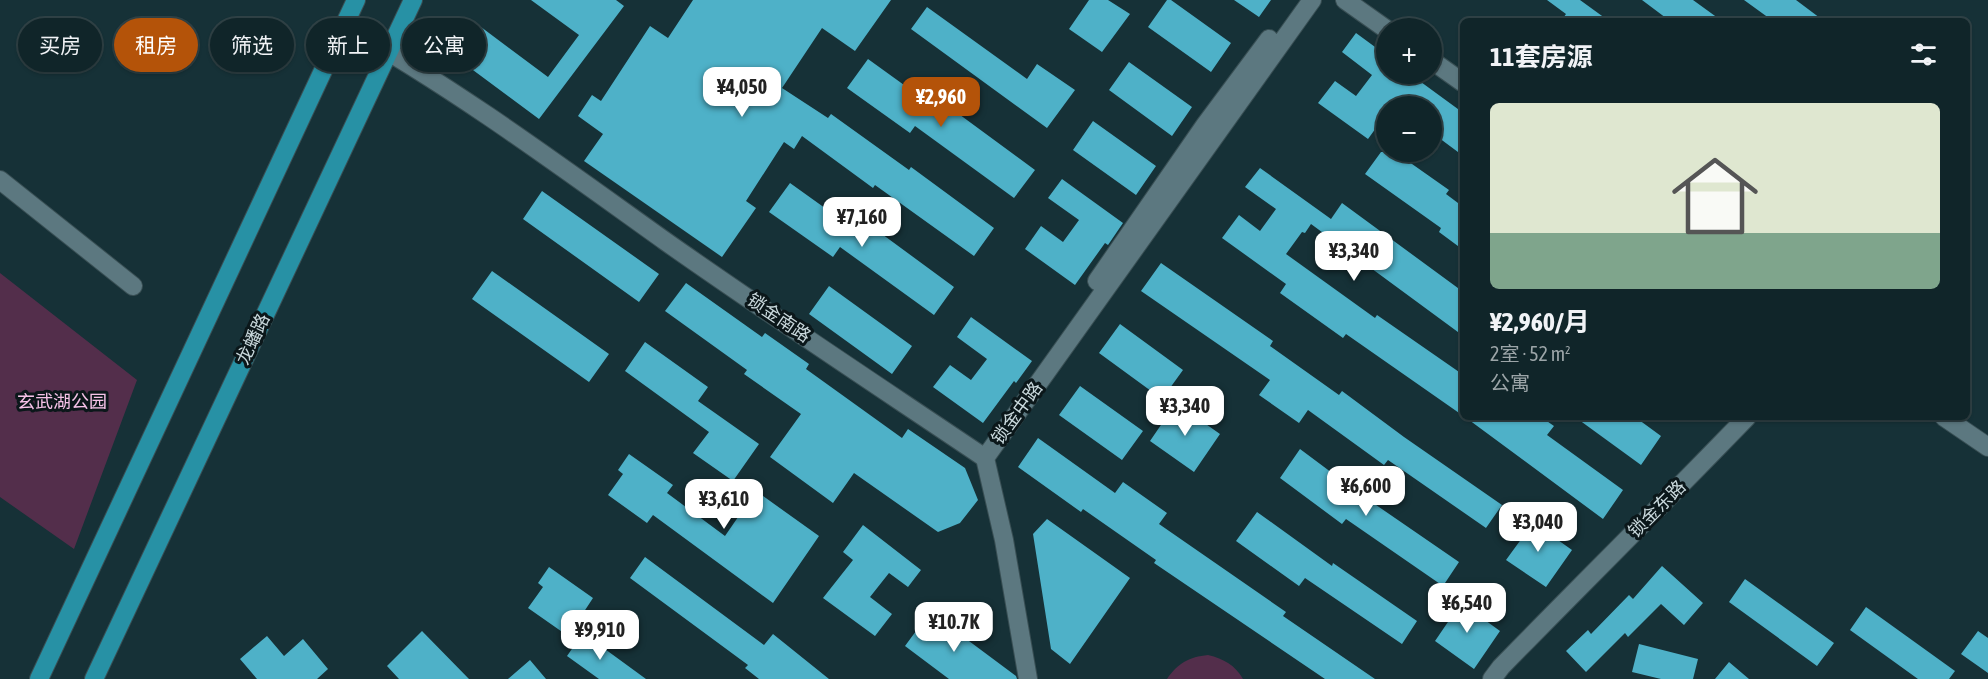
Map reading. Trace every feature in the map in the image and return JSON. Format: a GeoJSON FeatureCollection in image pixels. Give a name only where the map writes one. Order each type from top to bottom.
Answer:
{"type":"FeatureCollection","features":[{"type":"Feature","properties":{"kind":"main road"},"geometry":{"type":"LineString","coordinates":[[348,18],[356,0]]}},
{"type":"Feature","properties":{"kind":"main road","name":"龙蟠路"},"geometry":{"type":"LineString","coordinates":[[390,47],[413,0]]}},
{"type":"Feature","properties":{"kind":"main road"},"geometry":{"type":"LineString","coordinates":[[39,679],[323,72]]}},
{"type":"Feature","properties":{"kind":"main road","name":"龙蟠路"},"geometry":{"type":"LineString","coordinates":[[94,679],[378,72]]}},
{"type":"Feature","properties":{"kind":"street","name":"锁金中路"},"geometry":{"type":"LineString","coordinates":[[985,458],[981,448],[1205,125],[1298,0]]}},
{"type":"Feature","properties":{"kind":"street","name":"锁金中路"},"geometry":{"type":"LineString","coordinates":[[985,458],[1312,0]]}},
{"type":"Feature","properties":{"kind":"street"},"geometry":{"type":"LineString","coordinates":[[1345,0],[1376,22]]}},
{"type":"Feature","properties":{"kind":"street","name":"锁金南路"},"geometry":{"type":"LineString","coordinates":[[390,52],[560,165],[666,241],[985,458]]}},
{"type":"Feature","properties":{"kind":"street"},"geometry":{"type":"LineString","coordinates":[[1442,68],[1460,81]]}},
{"type":"Feature","properties":{"kind":"street"},"geometry":{"type":"LineString","coordinates":[[0,180],[133,285]]}},
{"type":"Feature","properties":{"kind":"street","name":"锁金东路"},"geometry":{"type":"LineString","coordinates":[[1492,679],[1586,579],[1744,420]]}},
{"type":"Feature","properties":{"kind":"street"},"geometry":{"type":"LineString","coordinates":[[1948,420],[1988,447]]}},
{"type":"Feature","properties":{"kind":"street"},"geometry":{"type":"LineString","coordinates":[[985,458],[1004,540],[1028,679]]}},
{"type":"Feature","properties":{"kind":"green space","name":"玄武湖公园"},"geometry":{"type":"Polygon","coordinates":[[[0,273],[137,380],[74,549],[0,497],[0,273]]]}},
{"type":"Feature","properties":{"kind":"green space"},"geometry":{"type":"Polygon","coordinates":[[[1208,655],[1229,663],[1243,679],[1167,679],[1184,662],[1208,655]]]}},
{"type":"Feature","properties":{"kind":"building"},"geometry":{"type":"Polygon","coordinates":[[[531,0],[616,0],[624,6],[539,119],[476,72],[486,72],[486,31],[548,77],[579,35],[531,0]]]}},
{"type":"Feature","properties":{"kind":"building"},"geometry":{"type":"Polygon","coordinates":[[[693,0],[891,0],[855,51],[822,28],[782,88],[828,118],[831,114],[909,170],[911,167],[994,228],[974,256],[875,185],[873,188],[802,136],[794,149],[784,142],[746,201],[756,208],[722,257],[584,161],[603,134],[578,116],[592,95],[601,101],[650,26],[668,38],[693,0]]]}},
{"type":"Feature","properties":{"kind":"building"},"geometry":{"type":"Polygon","coordinates":[[[1089,0],[1108,0],[1130,14],[1102,52],[1069,29],[1089,0]]]}},
{"type":"Feature","properties":{"kind":"building"},"geometry":{"type":"Polygon","coordinates":[[[1167,0],[1171,0],[1231,43],[1211,72],[1148,27],[1167,0]]]}},
{"type":"Feature","properties":{"kind":"building"},"geometry":{"type":"Polygon","coordinates":[[[1234,0],[1271,0],[1259,17],[1234,0]]]}},
{"type":"Feature","properties":{"kind":"building"},"geometry":{"type":"Polygon","coordinates":[[[1547,0],[1580,0],[1605,18],[1563,18],[1566,14],[1547,0]]]}},
{"type":"Feature","properties":{"kind":"building"},"geometry":{"type":"Polygon","coordinates":[[[1642,0],[1693,0],[1718,18],[1666,18],[1642,0]]]}},
{"type":"Feature","properties":{"kind":"building"},"geometry":{"type":"Polygon","coordinates":[[[1744,0],[1796,0],[1820,18],[1769,18],[1744,0]]]}},
{"type":"Feature","properties":{"kind":"building"},"geometry":{"type":"Polygon","coordinates":[[[927,7],[1027,79],[1037,64],[1075,90],[1047,128],[911,29],[927,7]]]}},
{"type":"Feature","properties":{"kind":"building"},"geometry":{"type":"Polygon","coordinates":[[[1356,33],[1376,48],[1376,84],[1424,84],[1440,96],[1376,96],[1376,128],[1368,139],[1318,103],[1335,81],[1356,96],[1372,75],[1342,52],[1356,33]]]}},
{"type":"Feature","properties":{"kind":"building"},"geometry":{"type":"Polygon","coordinates":[[[868,59],[947,116],[952,109],[1035,170],[1014,198],[915,126],[910,133],[847,88],[868,59]]]}},
{"type":"Feature","properties":{"kind":"building"},"geometry":{"type":"Polygon","coordinates":[[[1129,62],[1192,107],[1172,136],[1109,90],[1129,62]]]}},
{"type":"Feature","properties":{"kind":"building"},"geometry":{"type":"Polygon","coordinates":[[[1442,97],[1460,111],[1460,154],[1442,140],[1442,97]]]}},
{"type":"Feature","properties":{"kind":"building"},"geometry":{"type":"Polygon","coordinates":[[[1093,121],[1156,166],[1136,195],[1073,150],[1093,121]]]}},
{"type":"Feature","properties":{"kind":"building"},"geometry":{"type":"Polygon","coordinates":[[[1376,159],[1376,162],[1409,162],[1449,190],[1446,194],[1460,204],[1460,248],[1439,232],[1441,228],[1365,174],[1376,159]]]}},
{"type":"Feature","properties":{"kind":"building"},"geometry":{"type":"Polygon","coordinates":[[[1260,168],[1331,219],[1342,203],[1460,290],[1460,334],[1311,224],[1286,254],[1375,318],[1377,315],[1460,373],[1460,414],[1346,334],[1343,338],[1280,293],[1286,284],[1222,238],[1239,215],[1260,231],[1276,209],[1245,187],[1260,168]]]}},
{"type":"Feature","properties":{"kind":"building"},"geometry":{"type":"Polygon","coordinates":[[[1062,179],[1123,223],[1108,245],[1105,243],[1075,285],[1025,249],[1041,226],[1063,242],[1079,220],[1048,198],[1062,179]]]}},
{"type":"Feature","properties":{"kind":"building"},"geometry":{"type":"Polygon","coordinates":[[[790,183],[864,236],[871,226],[954,287],[934,315],[840,247],[833,257],[769,212],[790,183]]]}},
{"type":"Feature","properties":{"kind":"building"},"geometry":{"type":"Polygon","coordinates":[[[542,191],[659,274],[639,302],[523,219],[542,191]]]}},
{"type":"Feature","properties":{"kind":"building"},"geometry":{"type":"Polygon","coordinates":[[[1161,263],[1273,341],[1270,346],[1339,395],[1342,391],[1502,505],[1486,528],[1388,460],[1384,465],[1308,410],[1299,423],[1259,395],[1270,380],[1141,291],[1161,263]]]}},
{"type":"Feature","properties":{"kind":"building"},"geometry":{"type":"Polygon","coordinates":[[[492,271],[609,354],[589,382],[472,299],[492,271]]]}},
{"type":"Feature","properties":{"kind":"building"},"geometry":{"type":"Polygon","coordinates":[[[686,283],[762,337],[765,333],[809,364],[806,369],[902,438],[908,429],[965,468],[978,500],[960,523],[938,532],[854,473],[833,503],[770,457],[801,414],[744,374],[747,370],[665,311],[686,283]]]}},
{"type":"Feature","properties":{"kind":"building"},"geometry":{"type":"Polygon","coordinates":[[[829,286],[912,346],[892,374],[809,314],[829,286]]]}},
{"type":"Feature","properties":{"kind":"building"},"geometry":{"type":"Polygon","coordinates":[[[971,317],[1032,361],[983,423],[933,387],[950,365],[971,380],[987,359],[957,337],[971,317]]]}},
{"type":"Feature","properties":{"kind":"building"},"geometry":{"type":"Polygon","coordinates":[[[1120,324],[1183,370],[1162,399],[1099,353],[1120,324]]]}},
{"type":"Feature","properties":{"kind":"building"},"geometry":{"type":"Polygon","coordinates":[[[645,342],[708,387],[698,401],[759,444],[733,481],[693,453],[709,432],[625,371],[645,342]]]}},
{"type":"Feature","properties":{"kind":"building"},"geometry":{"type":"Polygon","coordinates":[[[1080,386],[1143,431],[1122,460],[1059,415],[1080,386]]]}},
{"type":"Feature","properties":{"kind":"building"},"geometry":{"type":"Polygon","coordinates":[[[1176,403],[1220,434],[1194,472],[1150,441],[1176,403]]]}},
{"type":"Feature","properties":{"kind":"building"},"geometry":{"type":"Polygon","coordinates":[[[1469,420],[1545,420],[1554,426],[1547,435],[1623,490],[1603,519],[1469,420]]]}},
{"type":"Feature","properties":{"kind":"building"},"geometry":{"type":"Polygon","coordinates":[[[1579,420],[1639,420],[1661,436],[1641,465],[1579,420]]]}},
{"type":"Feature","properties":{"kind":"building"},"geometry":{"type":"Polygon","coordinates":[[[1038,438],[1115,493],[1123,482],[1167,513],[1159,524],[1286,612],[1283,616],[1375,679],[1325,679],[1154,563],[1156,560],[1083,509],[1081,512],[1018,467],[1038,438]]]}},
{"type":"Feature","properties":{"kind":"building"},"geometry":{"type":"Polygon","coordinates":[[[1300,449],[1363,496],[1459,562],[1443,586],[1346,519],[1342,524],[1280,478],[1300,449]]]}},
{"type":"Feature","properties":{"kind":"building"},"geometry":{"type":"Polygon","coordinates":[[[629,454],[673,485],[667,493],[725,536],[756,491],[819,536],[773,603],[653,515],[647,523],[608,495],[623,474],[618,470],[629,454]]]}},
{"type":"Feature","properties":{"kind":"building"},"geometry":{"type":"Polygon","coordinates":[[[1257,512],[1332,566],[1333,563],[1417,621],[1402,644],[1305,578],[1299,586],[1236,541],[1257,512]]]}},
{"type":"Feature","properties":{"kind":"building"},"geometry":{"type":"Polygon","coordinates":[[[1527,518],[1572,550],[1546,587],[1506,560],[1522,538],[1516,534],[1527,518]]]}},
{"type":"Feature","properties":{"kind":"building"},"geometry":{"type":"Polygon","coordinates":[[[1047,519],[1130,578],[1070,664],[1051,649],[1033,534],[1047,519]]]}},
{"type":"Feature","properties":{"kind":"building"},"geometry":{"type":"Polygon","coordinates":[[[863,525],[921,570],[908,587],[889,573],[870,597],[892,614],[875,636],[823,598],[853,560],[843,552],[863,525]]]}},
{"type":"Feature","properties":{"kind":"building"},"geometry":{"type":"Polygon","coordinates":[[[645,557],[764,645],[773,634],[829,679],[759,679],[745,668],[748,665],[630,578],[645,557]]]}},
{"type":"Feature","properties":{"kind":"building"},"geometry":{"type":"Polygon","coordinates":[[[1662,566],[1703,603],[1684,625],[1661,604],[1628,637],[1625,633],[1586,672],[1566,651],[1588,630],[1591,634],[1629,595],[1633,599],[1662,566]]]}},
{"type":"Feature","properties":{"kind":"building"},"geometry":{"type":"Polygon","coordinates":[[[549,567],[593,598],[568,636],[528,608],[543,587],[538,583],[549,567]]]}},
{"type":"Feature","properties":{"kind":"building"},"geometry":{"type":"Polygon","coordinates":[[[1745,579],[1834,643],[1817,666],[1729,602],[1745,579]]]}},
{"type":"Feature","properties":{"kind":"building"},"geometry":{"type":"Polygon","coordinates":[[[1456,599],[1500,631],[1474,669],[1435,641],[1450,619],[1445,615],[1456,599]]]}},
{"type":"Feature","properties":{"kind":"building"},"geometry":{"type":"Polygon","coordinates":[[[1866,607],[1955,671],[1949,679],[1918,679],[1850,630],[1866,607]]]}},
{"type":"Feature","properties":{"kind":"building"},"geometry":{"type":"Polygon","coordinates":[[[930,612],[1017,679],[949,679],[905,646],[930,612]]]}},
{"type":"Feature","properties":{"kind":"building"},"geometry":{"type":"Polygon","coordinates":[[[422,631],[469,679],[399,679],[387,666],[422,631]]]}},
{"type":"Feature","properties":{"kind":"building"},"geometry":{"type":"Polygon","coordinates":[[[1978,631],[1988,638],[1988,673],[1961,654],[1978,631]]]}},
{"type":"Feature","properties":{"kind":"building"},"geometry":{"type":"Polygon","coordinates":[[[583,633],[646,679],[599,679],[567,656],[583,633]]]}},
{"type":"Feature","properties":{"kind":"building"},"geometry":{"type":"Polygon","coordinates":[[[267,636],[284,656],[303,639],[328,669],[317,679],[257,679],[240,659],[267,636]]]}},
{"type":"Feature","properties":{"kind":"building"},"geometry":{"type":"Polygon","coordinates":[[[1639,644],[1698,659],[1693,679],[1661,679],[1632,672],[1639,644]]]}},
{"type":"Feature","properties":{"kind":"building"},"geometry":{"type":"Polygon","coordinates":[[[530,660],[546,679],[508,679],[530,660]]]}},
{"type":"Feature","properties":{"kind":"building"},"geometry":{"type":"Polygon","coordinates":[[[1729,662],[1749,679],[1715,679],[1729,662]]]}}]}
